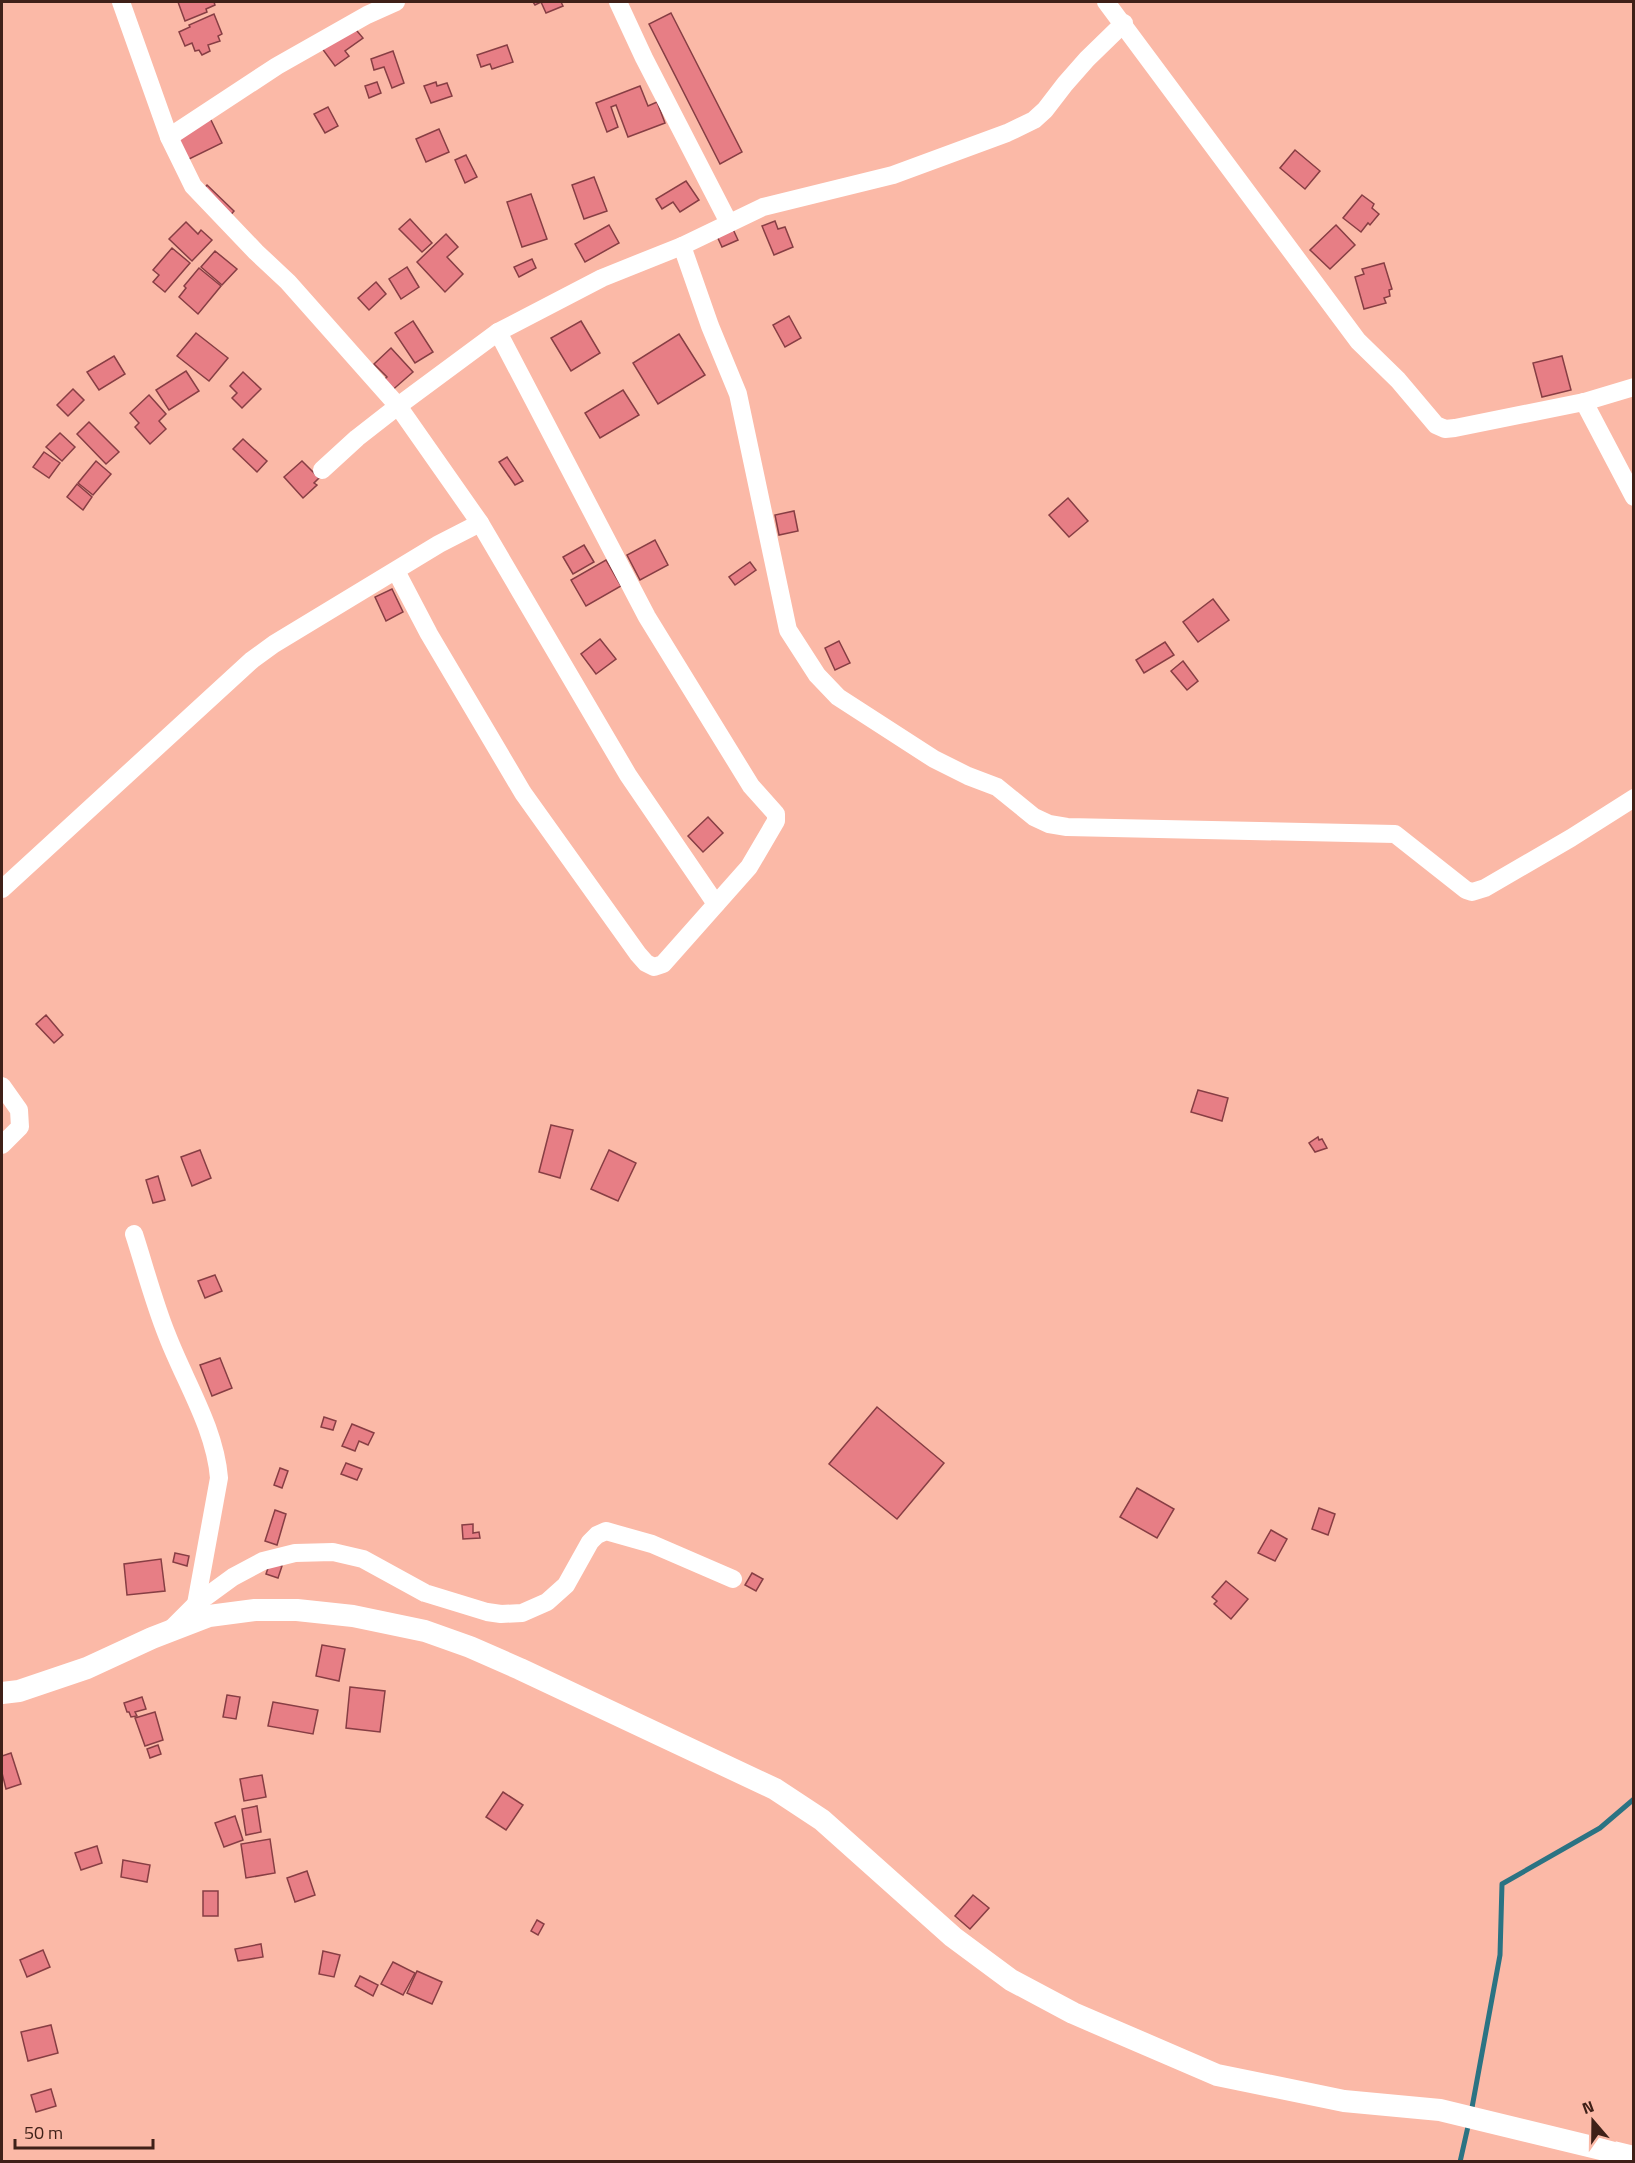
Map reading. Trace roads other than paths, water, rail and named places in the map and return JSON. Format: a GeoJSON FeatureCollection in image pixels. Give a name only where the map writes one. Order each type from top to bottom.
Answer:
{"type":"FeatureCollection","features":[{"type":"Feature","properties":{"kind":"street"},"geometry":{"type":"LineString","coordinates":[[121,2],[169,136],[193,186],[288,282],[398,406],[480,523],[627,775],[716,904]]}},
{"type":"Feature","properties":{"kind":"street"},"geometry":{"type":"LineString","coordinates":[[169,136],[277,66],[367,15],[396,2]]}},
{"type":"Feature","properties":{"kind":"street"},"geometry":{"type":"LineString","coordinates":[[618,2],[644,58],[729,223]]}},
{"type":"Feature","properties":{"kind":"street"},"geometry":{"type":"LineString","coordinates":[[1106,2],[1124,23],[1358,341],[1398,380],[1436,425],[1444,429],[1455,428],[1584,402],[1634,387]]}},
{"type":"Feature","properties":{"kind":"street"},"geometry":{"type":"LineString","coordinates":[[322,470],[357,438],[498,332],[602,278],[682,246],[763,207],[893,175],[1007,133],[1034,120],[1088,59],[1124,23]]}},
{"type":"Feature","properties":{"kind":"street"},"geometry":{"type":"LineString","coordinates":[[682,246],[710,326],[738,394],[788,630],[817,675],[838,697],[934,759],[997,787],[1034,817],[1049,824],[1067,827],[1395,834],[1466,890],[1472,892],[1485,888],[1634,798]]}},
{"type":"Feature","properties":{"kind":"street"},"geometry":{"type":"LineString","coordinates":[[396,571],[429,634],[523,793],[646,963],[654,967],[663,964],[749,867],[776,821],[776,814],[751,786],[647,617],[498,332]]}},
{"type":"Feature","properties":{"kind":"street"},"geometry":{"type":"LineString","coordinates":[[1584,402],[1634,497]]}},
{"type":"Feature","properties":{"kind":"street"},"geometry":{"type":"LineString","coordinates":[[2,889],[252,660],[274,644],[439,544],[480,523]]}},
{"type":"Feature","properties":{"kind":"street"},"geometry":{"type":"LineString","coordinates":[[2,1086],[20,1110],[20,1127],[2,1145]]}},
{"type":"Feature","properties":{"kind":"street"},"geometry":{"type":"LineString","coordinates":[[134,1234],[167,1335],[200,1412],[217,1461],[219,1478],[196,1604]]}},
{"type":"Feature","properties":{"kind":"street"},"geometry":{"type":"LineString","coordinates":[[169,1631],[196,1604],[233,1576],[263,1561],[295,1553],[333,1552],[363,1559],[425,1593],[487,1612],[501,1614],[522,1613],[547,1602],[566,1585],[590,1542],[597,1535],[606,1532],[652,1544],[733,1579]]}},
{"type":"Feature","properties":{"kind":"street"},"geometry":{"type":"LineString","coordinates":[[2,1693],[20,1691],[87,1668],[169,1631],[209,1616],[255,1610],[297,1610],[353,1616],[425,1631],[470,1647],[775,1789],[822,1820],[953,1937],[1011,1980],[1073,2013],[1217,2074],[1344,2101],[1440,2110],[1631,2158]]}},
{"type":"Feature","properties":{"kind":"waterway"},"geometry":{"type":"LineString","coordinates":[[1471,2113],[1500,1955],[1502,1884],[1600,1828],[1634,1799]]}},
{"type":"Feature","properties":{"kind":"waterway"},"geometry":{"type":"LineString","coordinates":[[1460,2162],[1469,2122]]}}]}
